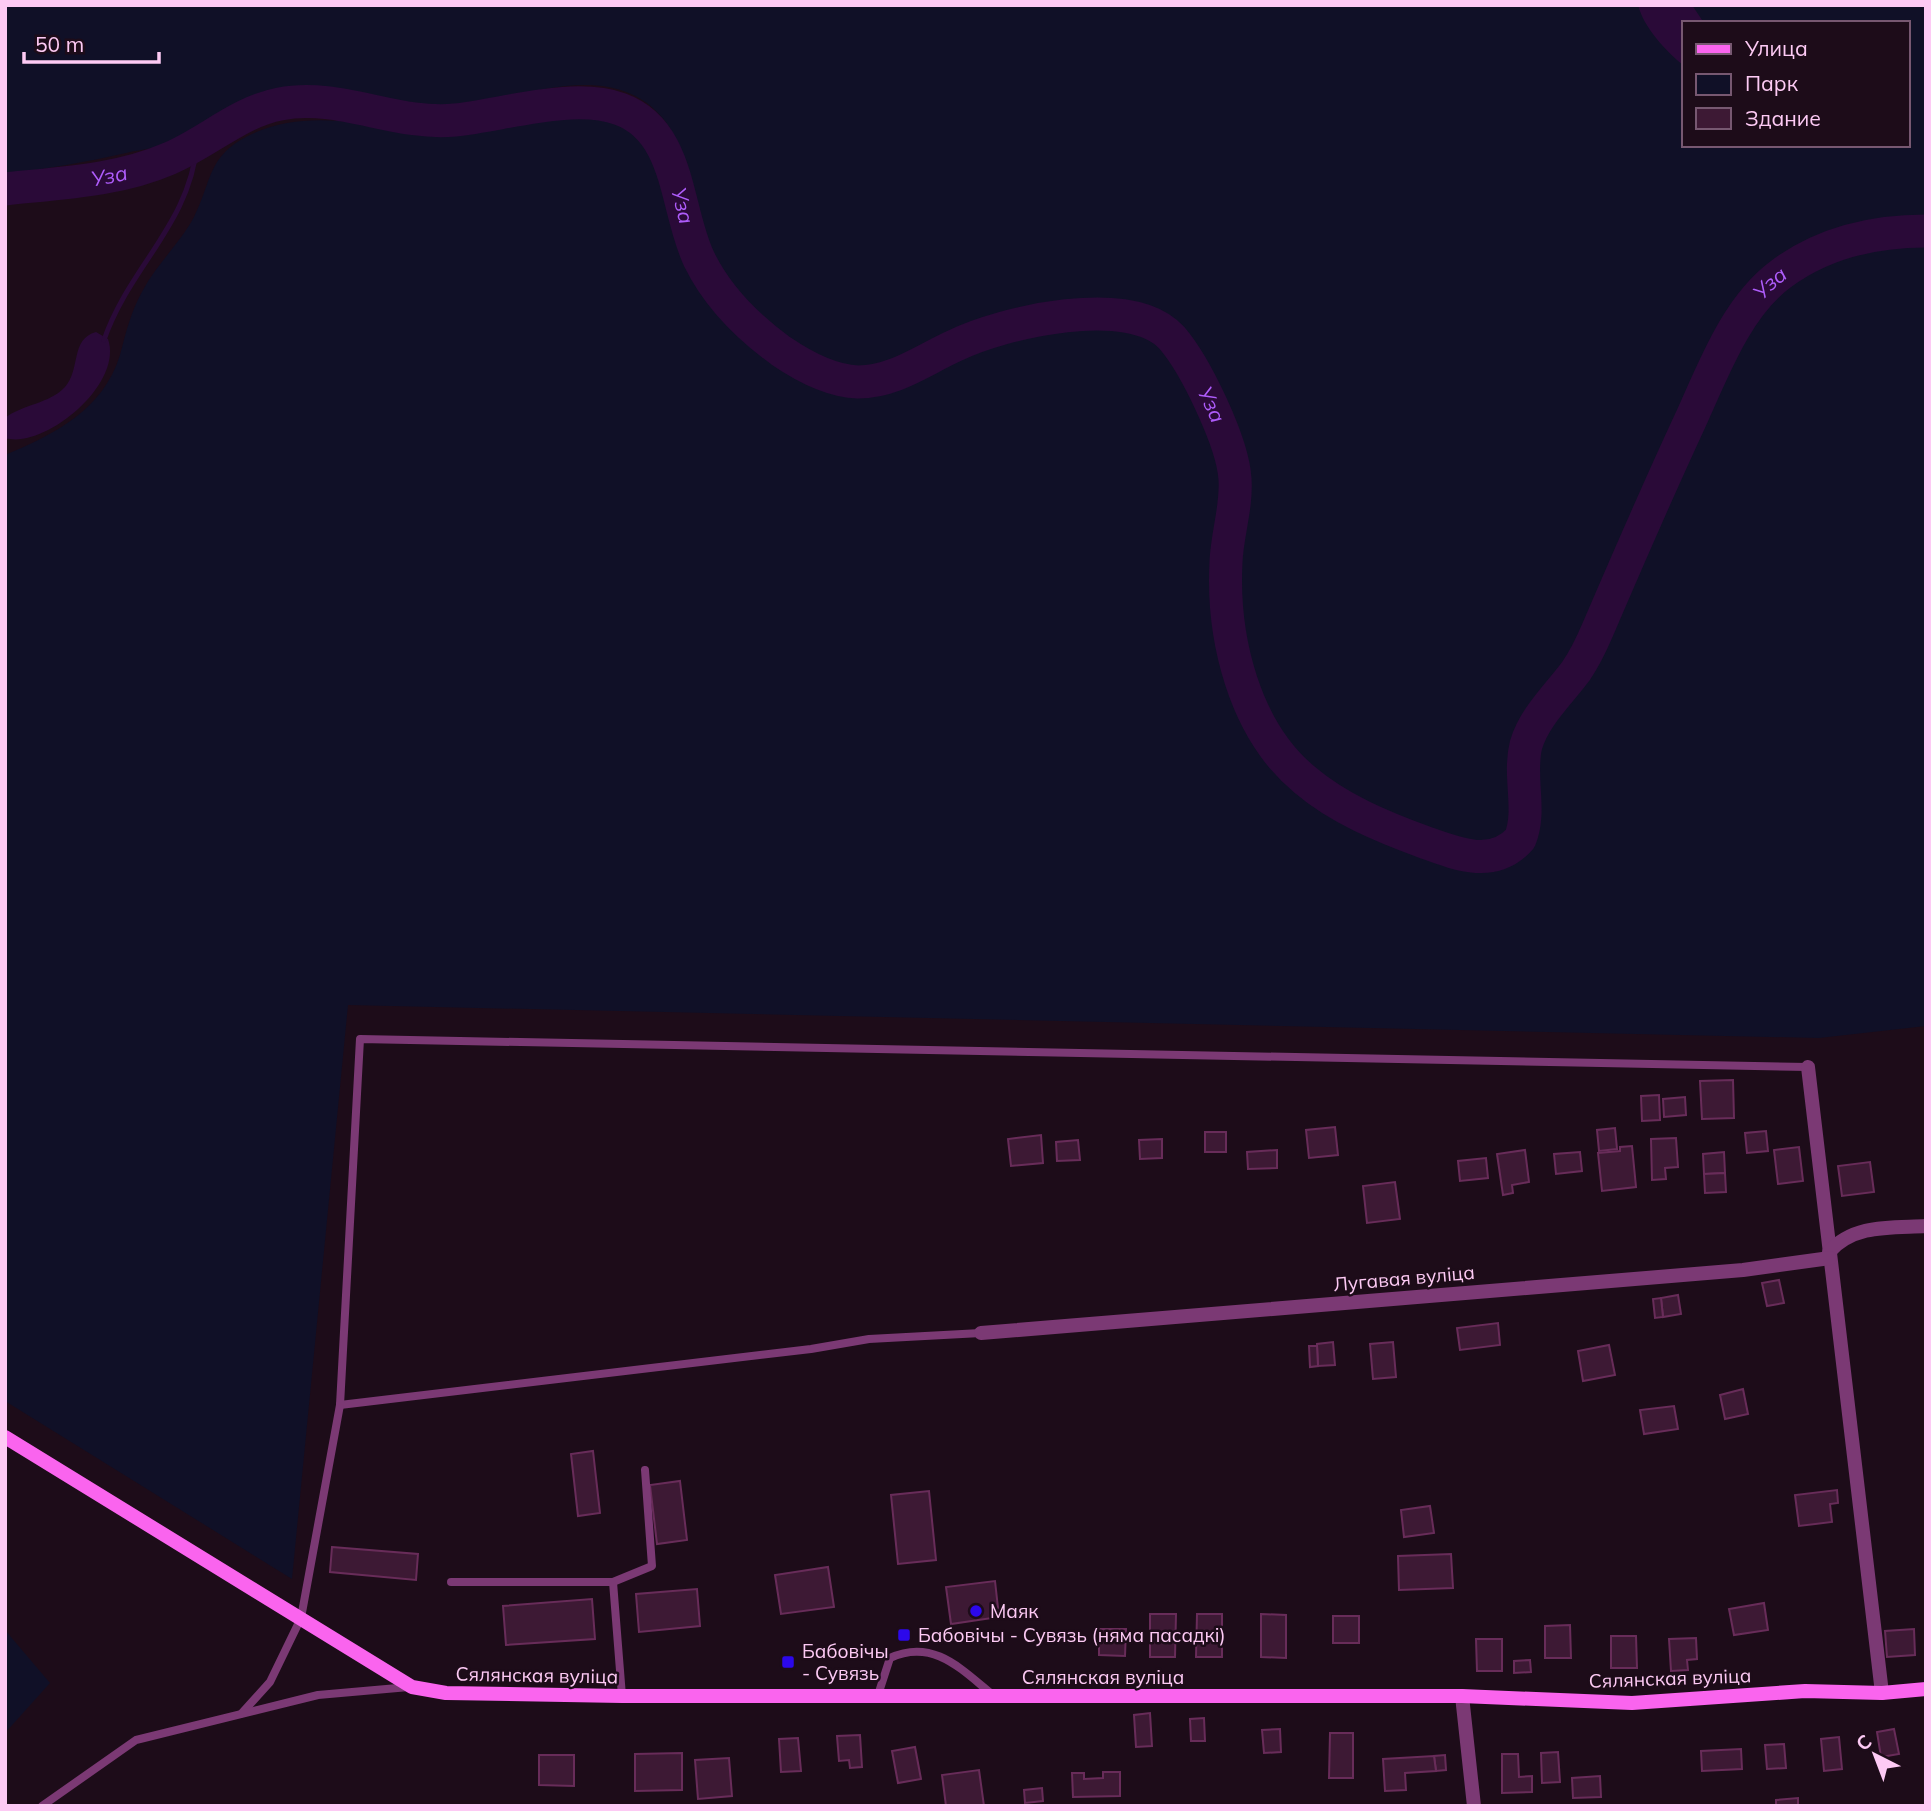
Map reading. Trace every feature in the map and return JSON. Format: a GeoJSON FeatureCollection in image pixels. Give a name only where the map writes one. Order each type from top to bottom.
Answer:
{"type":"FeatureCollection","features":[{"type":"Feature","properties":{"kind":"street"},"geometry":{"type":"LineString","coordinates":[[1808,1067],[1882,1693]]}},
{"type":"Feature","properties":{"kind":"street","name":"Лугавая вуліца"},"geometry":{"type":"LineString","coordinates":[[981,1333],[1743,1270],[1829,1255],[1841,1238],[1866,1229],[1926,1226]]}},
{"type":"Feature","properties":{"kind":"street","name":"Сялянская вуліца"},"geometry":{"type":"LineString","coordinates":[[5,1437],[412,1687],[446,1693],[622,1696],[1462,1696],[1632,1703],[1805,1691],[1882,1693],[1926,1689]]}},
{"type":"Feature","properties":{"kind":"street"},"geometry":{"type":"LineString","coordinates":[[1462,1696],[1474,1806]]}},
{"type":"Feature","properties":{"kind":"lane"},"geometry":{"type":"LineString","coordinates":[[242,1713],[270,1682],[301,1618],[340,1405],[360,1039],[1808,1067]]}},
{"type":"Feature","properties":{"kind":"lane"},"geometry":{"type":"LineString","coordinates":[[340,1405],[869,1339],[981,1333]]}},
{"type":"Feature","properties":{"kind":"lane"},"geometry":{"type":"LineString","coordinates":[[451,1583],[613,1581],[652,1566],[645,1470]]}},
{"type":"Feature","properties":{"kind":"lane"},"geometry":{"type":"LineString","coordinates":[[613,1581],[622,1696]]}},
{"type":"Feature","properties":{"kind":"lane"},"geometry":{"type":"LineString","coordinates":[[878,1695],[890,1658],[907,1650],[946,1657],[995,1696]]}},
{"type":"Feature","properties":{"kind":"lane"},"geometry":{"type":"LineString","coordinates":[[42,1806],[136,1740],[318,1695],[412,1687]]}},
{"type":"Feature","properties":{"kind":"green space"},"geometry":{"type":"Polygon","coordinates":[[[5,5],[1926,5],[1926,217],[1860,222],[1822,234],[1794,250],[1770,269],[1731,315],[1687,397],[1612,560],[1587,624],[1516,741],[1511,767],[1513,806],[1506,830],[1497,841],[1483,844],[1470,844],[1442,837],[1351,796],[1318,773],[1290,747],[1268,717],[1252,684],[1242,647],[1237,607],[1237,563],[1243,499],[1237,450],[1220,407],[1185,342],[1171,325],[1151,312],[1126,304],[1099,301],[1041,307],[986,322],[894,363],[879,367],[849,368],[819,359],[776,332],[735,291],[716,262],[706,240],[687,169],[668,125],[652,108],[631,94],[608,87],[560,87],[462,107],[439,109],[398,106],[316,89],[276,89],[249,98],[164,145],[5,174],[5,5]]]}},
{"type":"Feature","properties":{"kind":"green space"},"geometry":{"type":"Polygon","coordinates":[[[581,114],[613,119],[636,133],[652,154],[664,180],[690,268],[704,294],[726,319],[752,342],[781,362],[811,377],[849,388],[879,390],[899,386],[983,346],[1037,330],[1066,326],[1122,328],[1146,336],[1166,350],[1186,377],[1206,413],[1225,468],[1227,494],[1216,573],[1217,604],[1226,666],[1247,726],[1263,753],[1283,777],[1313,801],[1402,847],[1469,867],[1485,868],[1509,864],[1524,854],[1532,839],[1536,759],[1541,741],[1596,655],[1654,519],[1738,345],[1761,309],[1786,284],[1822,261],[1842,253],[1884,243],[1926,242],[1926,1026],[1819,1038],[348,1005],[292,1579],[5,1401],[5,455],[59,429],[75,418],[102,391],[120,355],[132,314],[143,290],[194,217],[219,159],[237,142],[276,125],[301,121],[325,120],[450,132],[499,128],[581,114]]]}},
{"type":"Feature","properties":{"kind":"green space"},"geometry":{"type":"Polygon","coordinates":[[[5,1630],[50,1683],[5,1733],[5,1630]]]}},
{"type":"Feature","properties":{"kind":"shaded area"},"geometry":{"type":"Polygon","coordinates":[[[1638,5],[1692,5],[1703,21],[1682,21],[1682,64],[1656,38],[1638,5]]]}},
{"type":"Feature","properties":{"kind":"shaded area"},"geometry":{"type":"Polygon","coordinates":[[[96,332],[108,339],[110,357],[104,376],[92,394],[59,424],[21,439],[5,438],[5,418],[59,393],[70,380],[82,341],[96,332]]]}},
{"type":"Feature","properties":{"kind":"building"},"geometry":{"type":"Polygon","coordinates":[[[1733,1080],[1734,1118],[1702,1119],[1700,1081],[1733,1080]]]}},
{"type":"Feature","properties":{"kind":"building"},"geometry":{"type":"Polygon","coordinates":[[[1659,1095],[1660,1120],[1642,1121],[1641,1096],[1659,1095]]]}},
{"type":"Feature","properties":{"kind":"building"},"geometry":{"type":"Polygon","coordinates":[[[1685,1097],[1686,1115],[1664,1117],[1663,1099],[1685,1097]]]}},
{"type":"Feature","properties":{"kind":"building"},"geometry":{"type":"Polygon","coordinates":[[[1335,1127],[1338,1155],[1309,1158],[1306,1130],[1335,1127]]]}},
{"type":"Feature","properties":{"kind":"building"},"geometry":{"type":"Polygon","coordinates":[[[1615,1128],[1617,1149],[1599,1151],[1597,1130],[1615,1128]]]}},
{"type":"Feature","properties":{"kind":"building"},"geometry":{"type":"Polygon","coordinates":[[[1766,1131],[1768,1151],[1747,1153],[1745,1133],[1766,1131]]]}},
{"type":"Feature","properties":{"kind":"building"},"geometry":{"type":"Polygon","coordinates":[[[1205,1132],[1226,1132],[1226,1152],[1205,1152],[1205,1132]]]}},
{"type":"Feature","properties":{"kind":"building"},"geometry":{"type":"Polygon","coordinates":[[[1041,1135],[1043,1163],[1011,1166],[1008,1139],[1041,1135]]]}},
{"type":"Feature","properties":{"kind":"building"},"geometry":{"type":"Polygon","coordinates":[[[1676,1138],[1678,1167],[1665,1168],[1666,1179],[1652,1180],[1651,1139],[1676,1138]]]}},
{"type":"Feature","properties":{"kind":"building"},"geometry":{"type":"Polygon","coordinates":[[[1162,1139],[1162,1158],[1140,1159],[1139,1140],[1162,1139]]]}},
{"type":"Feature","properties":{"kind":"building"},"geometry":{"type":"Polygon","coordinates":[[[1078,1140],[1080,1160],[1057,1161],[1056,1142],[1078,1140]]]}},
{"type":"Feature","properties":{"kind":"building"},"geometry":{"type":"Polygon","coordinates":[[[1632,1146],[1636,1187],[1602,1191],[1598,1153],[1620,1151],[1620,1147],[1632,1146]]]}},
{"type":"Feature","properties":{"kind":"building"},"geometry":{"type":"Polygon","coordinates":[[[1799,1147],[1803,1181],[1778,1184],[1774,1150],[1799,1147]]]}},
{"type":"Feature","properties":{"kind":"building"},"geometry":{"type":"Polygon","coordinates":[[[1277,1150],[1277,1168],[1248,1169],[1247,1152],[1277,1150]]]}},
{"type":"Feature","properties":{"kind":"building"},"geometry":{"type":"Polygon","coordinates":[[[1525,1150],[1529,1182],[1512,1185],[1513,1193],[1503,1195],[1497,1154],[1525,1150]]]}},
{"type":"Feature","properties":{"kind":"building"},"geometry":{"type":"Polygon","coordinates":[[[1580,1152],[1582,1171],[1556,1174],[1554,1154],[1580,1152]]]}},
{"type":"Feature","properties":{"kind":"building"},"geometry":{"type":"Polygon","coordinates":[[[1724,1152],[1725,1173],[1704,1174],[1703,1154],[1724,1152]]]}},
{"type":"Feature","properties":{"kind":"building"},"geometry":{"type":"Polygon","coordinates":[[[1486,1158],[1488,1178],[1460,1181],[1458,1161],[1486,1158]]]}},
{"type":"Feature","properties":{"kind":"building"},"geometry":{"type":"Polygon","coordinates":[[[1870,1162],[1874,1192],[1842,1196],[1838,1166],[1870,1162]]]}},
{"type":"Feature","properties":{"kind":"building"},"geometry":{"type":"Polygon","coordinates":[[[1725,1173],[1726,1192],[1705,1193],[1704,1174],[1725,1173]]]}},
{"type":"Feature","properties":{"kind":"building"},"geometry":{"type":"Polygon","coordinates":[[[1395,1182],[1400,1219],[1367,1223],[1363,1186],[1395,1182]]]}},
{"type":"Feature","properties":{"kind":"building"},"geometry":{"type":"Polygon","coordinates":[[[1779,1280],[1784,1303],[1767,1306],[1762,1283],[1779,1280]]]}},
{"type":"Feature","properties":{"kind":"building"},"geometry":{"type":"Polygon","coordinates":[[[1678,1295],[1681,1314],[1663,1317],[1661,1298],[1678,1295]]]}},
{"type":"Feature","properties":{"kind":"building"},"geometry":{"type":"Polygon","coordinates":[[[1661,1298],[1663,1317],[1655,1318],[1653,1299],[1661,1298]]]}},
{"type":"Feature","properties":{"kind":"building"},"geometry":{"type":"Polygon","coordinates":[[[1498,1323],[1500,1345],[1460,1350],[1457,1328],[1498,1323]]]}},
{"type":"Feature","properties":{"kind":"building"},"geometry":{"type":"Polygon","coordinates":[[[1333,1342],[1335,1365],[1318,1366],[1317,1344],[1333,1342]]]}},
{"type":"Feature","properties":{"kind":"building"},"geometry":{"type":"Polygon","coordinates":[[[1393,1342],[1396,1377],[1373,1379],[1370,1344],[1393,1342]]]}},
{"type":"Feature","properties":{"kind":"building"},"geometry":{"type":"Polygon","coordinates":[[[1609,1345],[1615,1375],[1583,1381],[1578,1351],[1609,1345]]]}},
{"type":"Feature","properties":{"kind":"building"},"geometry":{"type":"Polygon","coordinates":[[[1309,1346],[1317,1346],[1318,1366],[1310,1367],[1309,1346]]]}},
{"type":"Feature","properties":{"kind":"building"},"geometry":{"type":"Polygon","coordinates":[[[1743,1389],[1748,1414],[1725,1419],[1720,1395],[1743,1389]]]}},
{"type":"Feature","properties":{"kind":"building"},"geometry":{"type":"Polygon","coordinates":[[[1674,1406],[1678,1429],[1644,1434],[1640,1410],[1674,1406]]]}},
{"type":"Feature","properties":{"kind":"building"},"geometry":{"type":"Polygon","coordinates":[[[593,1451],[600,1513],[578,1516],[571,1454],[593,1451]]]}},
{"type":"Feature","properties":{"kind":"building"},"geometry":{"type":"Polygon","coordinates":[[[680,1481],[687,1540],[657,1544],[650,1485],[680,1481]]]}},
{"type":"Feature","properties":{"kind":"building"},"geometry":{"type":"Polygon","coordinates":[[[1837,1490],[1838,1503],[1830,1504],[1832,1522],[1799,1526],[1795,1495],[1837,1490]]]}},
{"type":"Feature","properties":{"kind":"building"},"geometry":{"type":"Polygon","coordinates":[[[929,1491],[936,1560],[898,1564],[891,1495],[929,1491]]]}},
{"type":"Feature","properties":{"kind":"building"},"geometry":{"type":"Polygon","coordinates":[[[1430,1506],[1434,1533],[1404,1537],[1401,1510],[1430,1506]]]}},
{"type":"Feature","properties":{"kind":"building"},"geometry":{"type":"Polygon","coordinates":[[[332,1547],[418,1554],[416,1580],[330,1572],[332,1547]]]}},
{"type":"Feature","properties":{"kind":"building"},"geometry":{"type":"Polygon","coordinates":[[[1451,1554],[1453,1588],[1399,1590],[1398,1556],[1451,1554]]]}},
{"type":"Feature","properties":{"kind":"building"},"geometry":{"type":"Polygon","coordinates":[[[828,1567],[834,1607],[781,1614],[775,1575],[828,1567]]]}},
{"type":"Feature","properties":{"kind":"building"},"geometry":{"type":"Polygon","coordinates":[[[995,1581],[999,1617],[951,1624],[946,1587],[995,1581]]]}},
{"type":"Feature","properties":{"kind":"building"},"geometry":{"type":"Polygon","coordinates":[[[697,1589],[700,1626],[639,1632],[636,1594],[697,1589]]]}},
{"type":"Feature","properties":{"kind":"building"},"geometry":{"type":"Polygon","coordinates":[[[592,1599],[595,1639],[506,1645],[503,1606],[592,1599]]]}},
{"type":"Feature","properties":{"kind":"building"},"geometry":{"type":"Polygon","coordinates":[[[1764,1603],[1768,1630],[1734,1635],[1729,1609],[1764,1603]]]}},
{"type":"Feature","properties":{"kind":"building"},"geometry":{"type":"Polygon","coordinates":[[[1150,1614],[1176,1614],[1175,1657],[1150,1657],[1150,1614]]]}},
{"type":"Feature","properties":{"kind":"building"},"geometry":{"type":"Polygon","coordinates":[[[1197,1614],[1222,1614],[1222,1657],[1196,1657],[1197,1614]]]}},
{"type":"Feature","properties":{"kind":"building"},"geometry":{"type":"Polygon","coordinates":[[[1261,1614],[1286,1615],[1286,1658],[1261,1657],[1261,1614]]]}},
{"type":"Feature","properties":{"kind":"building"},"geometry":{"type":"Polygon","coordinates":[[[1333,1616],[1359,1616],[1359,1643],[1333,1643],[1333,1616]]]}},
{"type":"Feature","properties":{"kind":"building"},"geometry":{"type":"Polygon","coordinates":[[[1570,1625],[1571,1658],[1545,1658],[1545,1626],[1570,1625]]]}},
{"type":"Feature","properties":{"kind":"building"},"geometry":{"type":"Polygon","coordinates":[[[1099,1629],[1126,1629],[1125,1656],[1099,1655],[1099,1629]]]}},
{"type":"Feature","properties":{"kind":"building"},"geometry":{"type":"Polygon","coordinates":[[[1914,1629],[1915,1655],[1887,1657],[1885,1631],[1914,1629]]]}},
{"type":"Feature","properties":{"kind":"building"},"geometry":{"type":"Polygon","coordinates":[[[1611,1636],[1636,1636],[1637,1668],[1611,1668],[1611,1636]]]}},
{"type":"Feature","properties":{"kind":"building"},"geometry":{"type":"Polygon","coordinates":[[[1696,1638],[1697,1659],[1687,1660],[1688,1670],[1671,1671],[1669,1639],[1696,1638]]]}},
{"type":"Feature","properties":{"kind":"building"},"geometry":{"type":"Polygon","coordinates":[[[1476,1639],[1502,1639],[1502,1671],[1477,1671],[1476,1639]]]}},
{"type":"Feature","properties":{"kind":"building"},"geometry":{"type":"Polygon","coordinates":[[[1530,1660],[1531,1672],[1514,1673],[1514,1661],[1530,1660]]]}},
{"type":"Feature","properties":{"kind":"building"},"geometry":{"type":"Polygon","coordinates":[[[1150,1713],[1152,1746],[1136,1747],[1134,1715],[1150,1713]]]}},
{"type":"Feature","properties":{"kind":"building"},"geometry":{"type":"Polygon","coordinates":[[[1204,1718],[1205,1741],[1191,1741],[1190,1719],[1204,1718]]]}},
{"type":"Feature","properties":{"kind":"building"},"geometry":{"type":"Polygon","coordinates":[[[1280,1729],[1281,1752],[1264,1753],[1262,1730],[1280,1729]]]}},
{"type":"Feature","properties":{"kind":"building"},"geometry":{"type":"Polygon","coordinates":[[[1894,1729],[1899,1754],[1881,1757],[1877,1732],[1894,1729]]]}},
{"type":"Feature","properties":{"kind":"building"},"geometry":{"type":"Polygon","coordinates":[[[1330,1733],[1353,1733],[1353,1778],[1329,1778],[1330,1733]]]}},
{"type":"Feature","properties":{"kind":"building"},"geometry":{"type":"Polygon","coordinates":[[[860,1735],[862,1767],[850,1768],[849,1760],[839,1761],[837,1736],[860,1735]]]}},
{"type":"Feature","properties":{"kind":"building"},"geometry":{"type":"Polygon","coordinates":[[[1839,1737],[1842,1769],[1824,1771],[1821,1739],[1839,1737]]]}},
{"type":"Feature","properties":{"kind":"building"},"geometry":{"type":"Polygon","coordinates":[[[798,1738],[801,1771],[781,1772],[779,1739],[798,1738]]]}},
{"type":"Feature","properties":{"kind":"building"},"geometry":{"type":"Polygon","coordinates":[[[1784,1744],[1786,1768],[1767,1769],[1765,1745],[1784,1744]]]}},
{"type":"Feature","properties":{"kind":"building"},"geometry":{"type":"Polygon","coordinates":[[[915,1747],[921,1779],[898,1783],[892,1751],[915,1747]]]}},
{"type":"Feature","properties":{"kind":"building"},"geometry":{"type":"Polygon","coordinates":[[[1741,1749],[1742,1769],[1702,1771],[1701,1751],[1741,1749]]]}},
{"type":"Feature","properties":{"kind":"building"},"geometry":{"type":"Polygon","coordinates":[[[1558,1752],[1560,1782],[1542,1783],[1541,1753],[1558,1752]]]}},
{"type":"Feature","properties":{"kind":"building"},"geometry":{"type":"Polygon","coordinates":[[[682,1753],[682,1790],[635,1791],[635,1754],[682,1753]]]}},
{"type":"Feature","properties":{"kind":"building"},"geometry":{"type":"Polygon","coordinates":[[[1502,1754],[1518,1754],[1519,1777],[1532,1776],[1532,1792],[1502,1793],[1502,1754]]]}},
{"type":"Feature","properties":{"kind":"building"},"geometry":{"type":"Polygon","coordinates":[[[539,1755],[574,1755],[574,1786],[539,1785],[539,1755]]]}},
{"type":"Feature","properties":{"kind":"building"},"geometry":{"type":"Polygon","coordinates":[[[1445,1755],[1446,1770],[1436,1771],[1434,1756],[1445,1755]]]}},
{"type":"Feature","properties":{"kind":"building"},"geometry":{"type":"Polygon","coordinates":[[[1434,1756],[1436,1771],[1405,1773],[1406,1790],[1385,1791],[1383,1759],[1434,1756]]]}},
{"type":"Feature","properties":{"kind":"building"},"geometry":{"type":"Polygon","coordinates":[[[729,1758],[732,1796],[698,1799],[695,1760],[729,1758]]]}},
{"type":"Feature","properties":{"kind":"building"},"geometry":{"type":"Polygon","coordinates":[[[979,1770],[984,1806],[946,1806],[942,1775],[979,1770]]]}},
{"type":"Feature","properties":{"kind":"building"},"geometry":{"type":"Polygon","coordinates":[[[1103,1772],[1120,1772],[1120,1796],[1073,1797],[1072,1773],[1084,1773],[1084,1779],[1103,1778],[1103,1772]]]}},
{"type":"Feature","properties":{"kind":"building"},"geometry":{"type":"Polygon","coordinates":[[[1600,1776],[1601,1797],[1573,1798],[1572,1778],[1600,1776]]]}},
{"type":"Feature","properties":{"kind":"building"},"geometry":{"type":"Polygon","coordinates":[[[1042,1788],[1043,1801],[1025,1803],[1024,1790],[1042,1788]]]}},
{"type":"Feature","properties":{"kind":"building"},"geometry":{"type":"Polygon","coordinates":[[[1798,1798],[1798,1806],[1776,1806],[1776,1800],[1798,1798]]]}},
{"type":"Feature","properties":{"kind":"waterway","name":"Уза"},"geometry":{"type":"LineString","coordinates":[[5,189],[109,177],[149,166],[182,152],[250,114],[280,104],[324,102],[433,121],[455,120],[538,106],[601,104],[620,109],[640,120],[655,135],[673,174],[699,259],[724,298],[745,321],[781,351],[827,376],[858,382],[884,378],[976,337],[1034,321],[1098,314],[1128,316],[1153,324],[1172,338],[1192,367],[1221,426],[1233,464],[1235,500],[1226,562],[1228,621],[1241,681],[1266,736],[1305,780],[1332,800],[1409,836],[1449,851],[1474,856],[1498,854],[1520,839],[1525,817],[1524,757],[1530,735],[1541,715],[1576,671],[1588,650],[1717,361],[1751,304],[1781,274],[1832,246],[1868,236],[1926,231]]}},
{"type":"Feature","properties":{"kind":"waterway"},"geometry":{"type":"LineString","coordinates":[[104,340],[128,290],[183,198],[192,172],[197,144]]}},
{"type":"Feature","properties":{"kind":"place","name":"Маяк"},"geometry":{"type":"Point","coordinates":[976,1611]}},
{"type":"Feature","properties":{"kind":"place","name":"Бабовічы - Сувязь (няма пасадкі)"},"geometry":{"type":"Point","coordinates":[904,1635]}},
{"type":"Feature","properties":{"kind":"place","name":"Бабовічы - Сувязь"},"geometry":{"type":"Point","coordinates":[788,1662]}}]}
